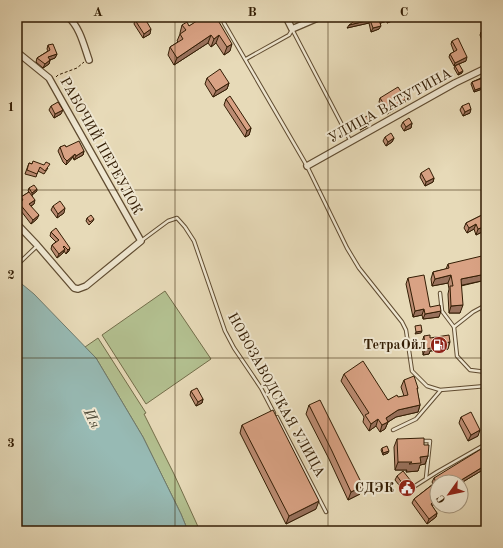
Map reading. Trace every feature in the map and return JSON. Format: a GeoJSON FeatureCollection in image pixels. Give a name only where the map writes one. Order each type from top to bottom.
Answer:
{"type":"FeatureCollection","features":[{"type":"Feature","properties":{"kind":"street"},"geometry":{"type":"LineString","coordinates":[[68,17],[74,22],[80,34],[89,59]]}},
{"type":"Feature","properties":{"kind":"street"},"geometry":{"type":"LineString","coordinates":[[286,17],[292,29],[320,17]]}},
{"type":"Feature","properties":{"kind":"street","name":"РАБОЧИЙ ПЕРЕУЛОК"},"geometry":{"type":"LineString","coordinates":[[17,52],[49,78],[141,241]]}},
{"type":"Feature","properties":{"kind":"street","name":"УЛИЦА ВАТУТИНА"},"geometry":{"type":"LineString","coordinates":[[308,166],[455,83],[486,68]]}},
{"type":"Feature","properties":{"kind":"street"},"geometry":{"type":"LineString","coordinates":[[17,224],[74,288],[78,289],[86,286],[141,241]]}},
{"type":"Feature","properties":{"kind":"lane"},"geometry":{"type":"LineString","coordinates":[[222,17],[308,166],[347,248],[359,268],[402,322],[406,330],[412,371],[427,386],[440,390],[486,386]]}},
{"type":"Feature","properties":{"kind":"lane"},"geometry":{"type":"LineString","coordinates":[[246,59],[289,35],[292,29]]}},
{"type":"Feature","properties":{"kind":"lane"},"geometry":{"type":"LineString","coordinates":[[292,29],[351,142]]}},
{"type":"Feature","properties":{"kind":"lane","name":"НОВОЗАВОДСКАЯ УЛИЦА"},"geometry":{"type":"LineString","coordinates":[[141,241],[168,220],[177,218],[185,227],[194,241],[225,331],[234,348],[262,388],[326,512]]}},
{"type":"Feature","properties":{"kind":"lane"},"geometry":{"type":"LineString","coordinates":[[17,265],[37,245]]}},
{"type":"Feature","properties":{"kind":"lane"},"geometry":{"type":"LineString","coordinates":[[440,293],[442,310],[454,326],[457,356],[470,370],[486,372]]}},
{"type":"Feature","properties":{"kind":"lane"},"geometry":{"type":"LineString","coordinates":[[454,326],[473,312],[486,305]]}},
{"type":"Feature","properties":{"kind":"lane"},"geometry":{"type":"LineString","coordinates":[[393,430],[416,419],[440,390]]}},
{"type":"Feature","properties":{"kind":"lane"},"geometry":{"type":"LineString","coordinates":[[417,441],[430,441],[426,479]]}},
{"type":"Feature","properties":{"kind":"lane"},"geometry":{"type":"LineString","coordinates":[[415,486],[486,444]]}},
{"type":"Feature","properties":{"kind":"path"},"geometry":{"type":"LineString","coordinates":[[51,82],[58,75],[77,68],[89,59]]}},
{"type":"Feature","properties":{"kind":"green space"},"geometry":{"type":"Polygon","coordinates":[[[165,291],[211,359],[146,404],[102,335],[165,291]]]}},
{"type":"Feature","properties":{"kind":"green space"},"geometry":{"type":"Polygon","coordinates":[[[98,338],[146,413],[144,414],[200,531],[188,531],[143,437],[96,358],[85,347],[98,338]]]}},
{"type":"Feature","properties":{"kind":"water","name":"Ия"},"geometry":{"type":"Polygon","coordinates":[[[17,280],[34,294],[96,358],[143,437],[188,531],[21,531],[17,509],[17,280]]]}},
{"type":"Feature","properties":{"kind":"building"},"geometry":{"type":"Polygon","coordinates":[[[140,17],[144,17],[151,29],[144,34],[135,20],[140,17]]]}},
{"type":"Feature","properties":{"kind":"building"},"geometry":{"type":"Polygon","coordinates":[[[203,17],[208,17],[210,20],[216,17],[232,44],[227,47],[219,35],[214,39],[211,35],[177,58],[170,47],[183,39],[180,34],[186,30],[182,25],[187,22],[189,26],[203,17]]]}},
{"type":"Feature","properties":{"kind":"building"},"geometry":{"type":"Polygon","coordinates":[[[360,17],[388,17],[379,20],[381,26],[373,28],[370,20],[349,25],[360,17]]]}},
{"type":"Feature","properties":{"kind":"building"},"geometry":{"type":"Polygon","coordinates":[[[486,30],[486,44],[481,32],[486,30]]]}},
{"type":"Feature","properties":{"kind":"building"},"geometry":{"type":"Polygon","coordinates":[[[458,38],[467,57],[455,63],[450,54],[457,50],[452,41],[458,38]]]}},
{"type":"Feature","properties":{"kind":"building"},"geometry":{"type":"Polygon","coordinates":[[[53,44],[57,54],[48,57],[50,60],[45,64],[37,58],[50,50],[48,45],[53,44]]]}},
{"type":"Feature","properties":{"kind":"building"},"geometry":{"type":"Polygon","coordinates":[[[459,64],[463,71],[459,73],[455,66],[459,64]]]}},
{"type":"Feature","properties":{"kind":"building"},"geometry":{"type":"Polygon","coordinates":[[[220,69],[229,83],[216,91],[207,78],[220,69]]]}},
{"type":"Feature","properties":{"kind":"building"},"geometry":{"type":"Polygon","coordinates":[[[486,75],[486,86],[475,90],[472,82],[483,78],[482,76],[486,75]]]}},
{"type":"Feature","properties":{"kind":"building"},"geometry":{"type":"Polygon","coordinates":[[[398,87],[406,99],[388,110],[380,98],[398,87]]]}},
{"type":"Feature","properties":{"kind":"building"},"geometry":{"type":"Polygon","coordinates":[[[230,96],[251,128],[247,131],[226,99],[230,96]]]}},
{"type":"Feature","properties":{"kind":"building"},"geometry":{"type":"Polygon","coordinates":[[[58,102],[63,110],[55,114],[51,106],[58,102]]]}},
{"type":"Feature","properties":{"kind":"building"},"geometry":{"type":"Polygon","coordinates":[[[469,103],[471,109],[465,112],[462,106],[469,103]]]}},
{"type":"Feature","properties":{"kind":"building"},"geometry":{"type":"Polygon","coordinates":[[[367,116],[371,121],[362,126],[359,121],[367,116]]]}},
{"type":"Feature","properties":{"kind":"building"},"geometry":{"type":"Polygon","coordinates":[[[409,118],[412,123],[406,127],[403,122],[409,118]]]}},
{"type":"Feature","properties":{"kind":"building"},"geometry":{"type":"Polygon","coordinates":[[[391,133],[394,138],[388,142],[385,137],[391,133]]]}},
{"type":"Feature","properties":{"kind":"building"},"geometry":{"type":"Polygon","coordinates":[[[79,141],[84,151],[76,156],[75,154],[67,161],[64,158],[60,147],[65,145],[66,147],[79,141]]]}},
{"type":"Feature","properties":{"kind":"building"},"geometry":{"type":"Polygon","coordinates":[[[33,161],[44,165],[46,162],[50,164],[45,171],[40,167],[37,174],[27,170],[29,163],[32,164],[33,161]]]}},
{"type":"Feature","properties":{"kind":"building"},"geometry":{"type":"Polygon","coordinates":[[[429,168],[434,178],[426,182],[421,173],[429,168]]]}},
{"type":"Feature","properties":{"kind":"building"},"geometry":{"type":"Polygon","coordinates":[[[34,185],[37,189],[32,193],[29,188],[34,185]]]}},
{"type":"Feature","properties":{"kind":"building"},"geometry":{"type":"Polygon","coordinates":[[[29,192],[35,200],[29,204],[39,215],[33,220],[19,203],[23,200],[21,197],[29,192]]]}},
{"type":"Feature","properties":{"kind":"building"},"geometry":{"type":"Polygon","coordinates":[[[60,201],[65,208],[58,214],[53,206],[60,201]]]}},
{"type":"Feature","properties":{"kind":"building"},"geometry":{"type":"Polygon","coordinates":[[[486,213],[486,226],[478,229],[476,224],[469,228],[466,223],[486,213]]]}},
{"type":"Feature","properties":{"kind":"building"},"geometry":{"type":"Polygon","coordinates":[[[91,215],[94,219],[90,222],[87,218],[91,215]]]}},
{"type":"Feature","properties":{"kind":"building"},"geometry":{"type":"Polygon","coordinates":[[[56,228],[70,248],[68,250],[64,246],[63,247],[65,249],[59,254],[52,245],[59,240],[51,232],[56,228]]]}},
{"type":"Feature","properties":{"kind":"building"},"geometry":{"type":"Polygon","coordinates":[[[486,255],[486,274],[461,279],[463,305],[451,306],[450,286],[453,286],[451,275],[435,279],[433,272],[449,268],[448,264],[486,255]]]}},
{"type":"Feature","properties":{"kind":"building"},"geometry":{"type":"Polygon","coordinates":[[[424,275],[430,307],[440,305],[441,311],[425,314],[424,309],[415,311],[408,278],[424,275]]]}},
{"type":"Feature","properties":{"kind":"building"},"geometry":{"type":"Polygon","coordinates":[[[421,325],[422,331],[416,332],[415,326],[421,325]]]}},
{"type":"Feature","properties":{"kind":"building"},"geometry":{"type":"Polygon","coordinates":[[[430,335],[430,338],[449,335],[450,342],[431,345],[431,348],[425,349],[424,336],[430,335]]]}},
{"type":"Feature","properties":{"kind":"building"},"geometry":{"type":"Polygon","coordinates":[[[363,361],[388,400],[397,395],[398,397],[408,395],[404,380],[414,376],[418,388],[420,405],[398,410],[386,418],[388,422],[382,425],[378,419],[371,424],[365,415],[369,413],[344,374],[363,361]]]}},
{"type":"Feature","properties":{"kind":"building"},"geometry":{"type":"Polygon","coordinates":[[[197,388],[203,399],[198,402],[191,391],[197,388]]]}},
{"type":"Feature","properties":{"kind":"building"},"geometry":{"type":"Polygon","coordinates":[[[320,400],[363,486],[351,492],[309,405],[320,400]]]}},
{"type":"Feature","properties":{"kind":"building"},"geometry":{"type":"Polygon","coordinates":[[[273,410],[319,501],[289,516],[242,425],[273,410]]]}},
{"type":"Feature","properties":{"kind":"building"},"geometry":{"type":"Polygon","coordinates":[[[471,412],[480,430],[471,435],[461,417],[471,412]]]}},
{"type":"Feature","properties":{"kind":"building"},"geometry":{"type":"Polygon","coordinates":[[[424,438],[424,445],[429,445],[428,456],[420,457],[421,463],[409,464],[412,462],[398,462],[397,439],[424,438]]]}},
{"type":"Feature","properties":{"kind":"building"},"geometry":{"type":"Polygon","coordinates":[[[387,446],[389,451],[383,453],[382,448],[387,446]]]}},
{"type":"Feature","properties":{"kind":"building"},"geometry":{"type":"Polygon","coordinates":[[[486,446],[486,465],[469,475],[469,474],[440,474],[486,446]]]}},
{"type":"Feature","properties":{"kind":"building"},"geometry":{"type":"Polygon","coordinates":[[[403,471],[415,486],[408,491],[397,476],[403,471]]]}},
{"type":"Feature","properties":{"kind":"building"},"geometry":{"type":"Polygon","coordinates":[[[429,487],[429,514],[436,514],[429,519],[414,499],[429,487]]]}},
{"type":"Feature","properties":{"kind":"place","name":"ТетраОйл"},"geometry":{"type":"Point","coordinates":[439,345]}},
{"type":"Feature","properties":{"kind":"place","name":"СДЭК"},"geometry":{"type":"Point","coordinates":[407,488]}}]}
